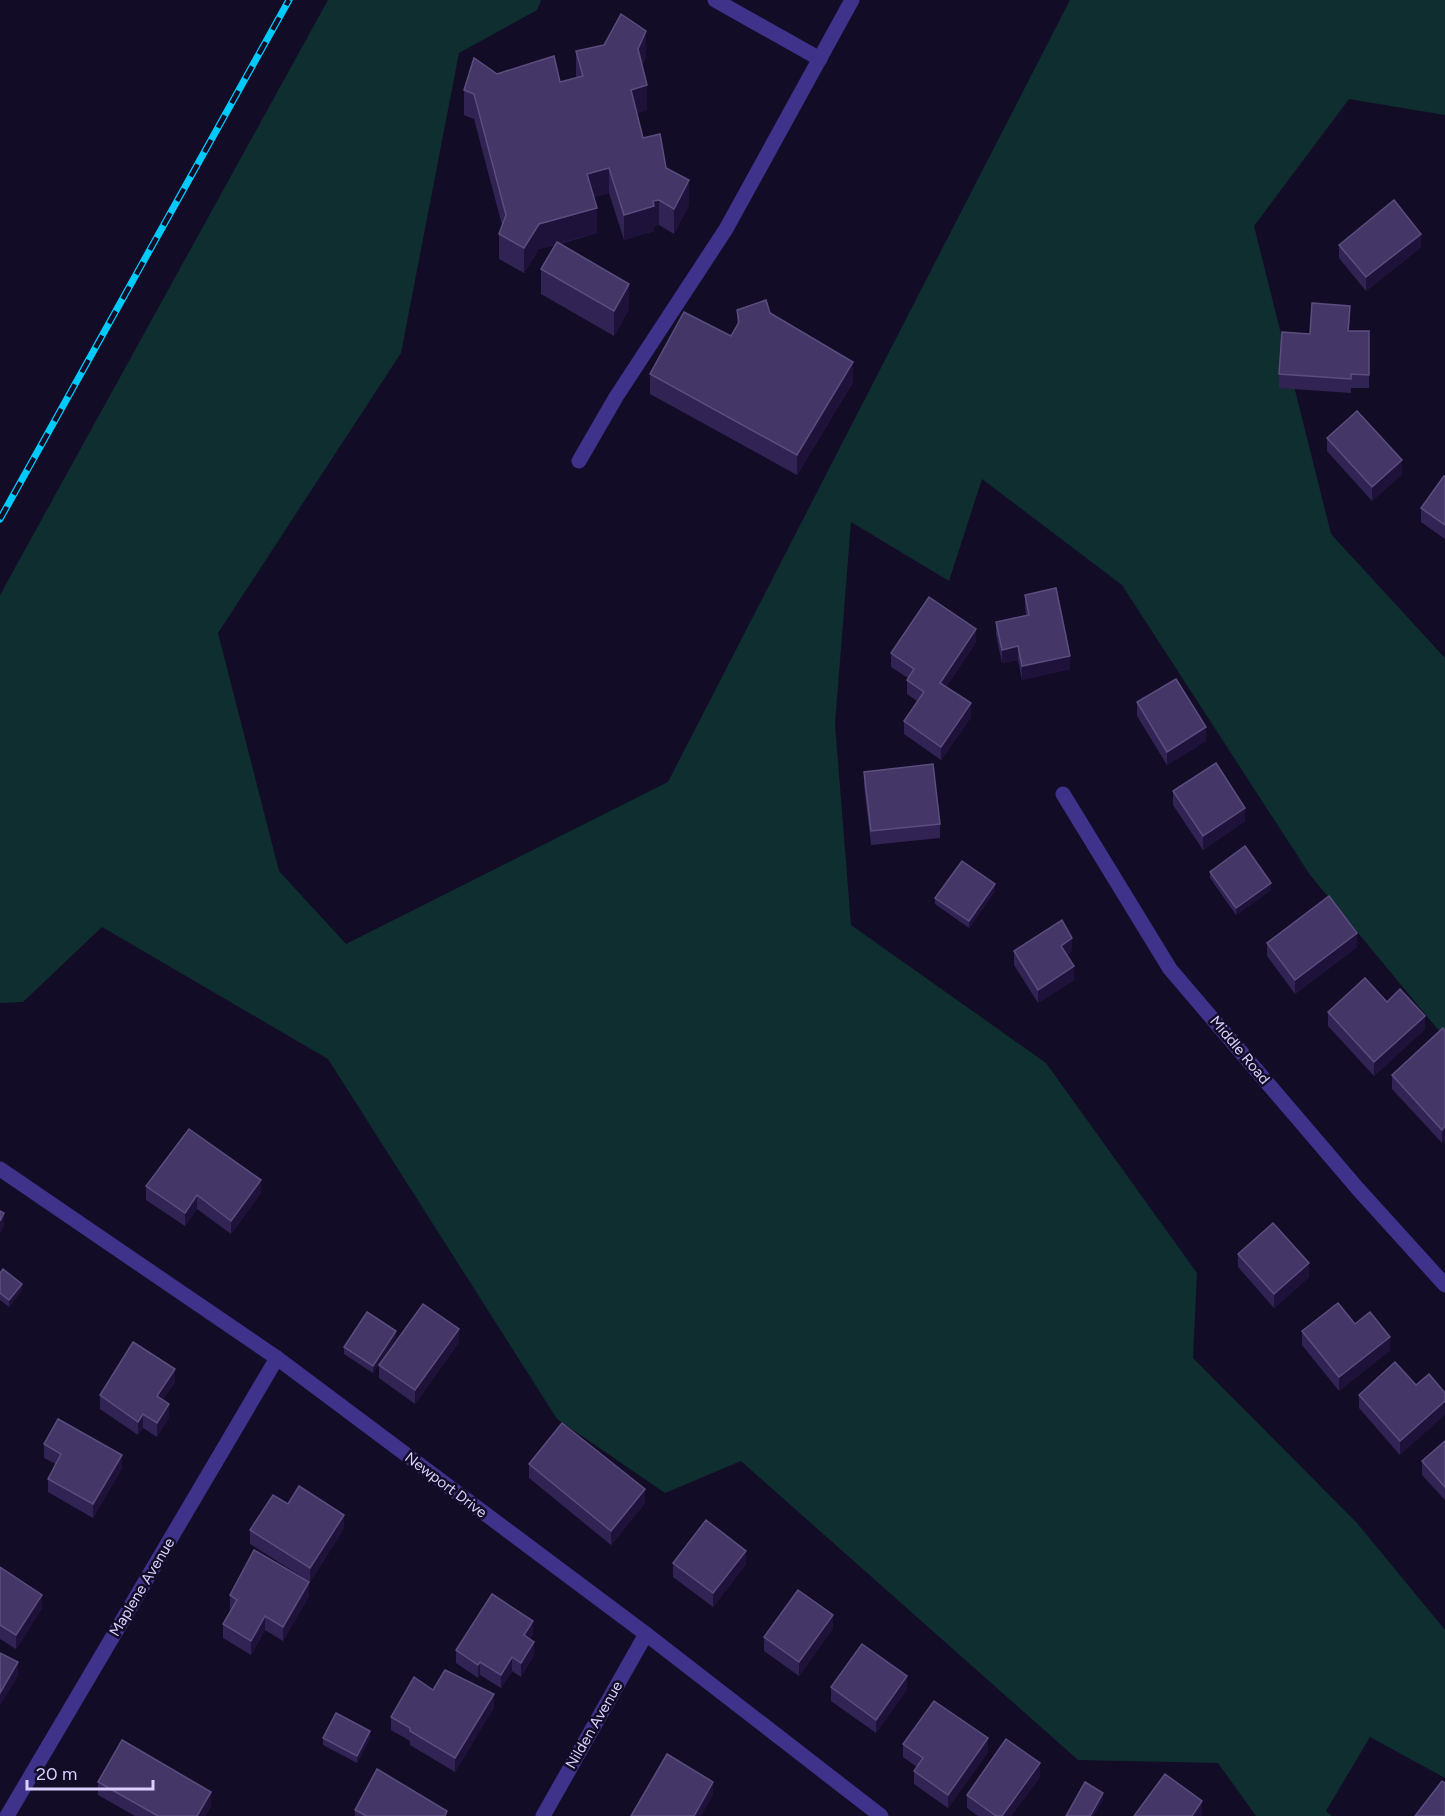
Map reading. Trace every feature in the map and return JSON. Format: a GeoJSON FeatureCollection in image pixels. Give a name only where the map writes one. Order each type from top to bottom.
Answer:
{"type":"FeatureCollection","features":[{"type":"Feature","properties":{"kind":"street"},"geometry":{"type":"LineString","coordinates":[[715,0],[820,59]]}},
{"type":"Feature","properties":{"kind":"street"},"geometry":{"type":"LineString","coordinates":[[579,461],[616,397],[726,229],[852,0]]}},
{"type":"Feature","properties":{"kind":"street","name":"Middle Road"},"geometry":{"type":"LineString","coordinates":[[1063,794],[1170,969],[1358,1189],[1445,1285]]}},
{"type":"Feature","properties":{"kind":"street","name":"Newport Drive"},"geometry":{"type":"LineString","coordinates":[[0,1169],[277,1358],[646,1634],[881,1816]]}},
{"type":"Feature","properties":{"kind":"street","name":"Maplene Avenue"},"geometry":{"type":"LineString","coordinates":[[7,1816],[277,1358]]}},
{"type":"Feature","properties":{"kind":"street","name":"Nilden Avenue"},"geometry":{"type":"LineString","coordinates":[[543,1816],[646,1634]]}},
{"type":"Feature","properties":{"kind":"green space"},"geometry":{"type":"Polygon","coordinates":[[[328,0],[541,0],[537,10],[459,53],[401,353],[218,633],[279,871],[346,944],[668,782],[1070,0],[1445,0],[1445,115],[1349,99],[1254,226],[1331,534],[1445,658],[1445,1038],[1310,875],[1122,585],[982,479],[949,581],[851,522],[835,724],[851,925],[1046,1063],[1197,1273],[1193,1358],[1357,1523],[1445,1630],[1445,1778],[1370,1737],[1326,1811],[1332,1816],[1256,1816],[1218,1763],[1078,1760],[741,1461],[665,1493],[557,1419],[328,1059],[102,927],[23,1002],[0,1003],[0,595],[328,0]]]}},
{"type":"Feature","properties":{"kind":"building"},"geometry":{"type":"Polygon","coordinates":[[[621,14],[646,31],[638,49],[647,85],[631,90],[643,138],[660,134],[666,168],[689,180],[674,209],[659,200],[653,201],[654,206],[624,215],[609,168],[587,174],[597,208],[539,224],[524,248],[499,234],[506,215],[474,94],[464,90],[474,58],[497,74],[554,56],[560,82],[583,76],[576,51],[604,45],[621,14]]]}},
{"type":"Feature","properties":{"kind":"building"},"geometry":{"type":"Polygon","coordinates":[[[1394,200],[1421,234],[1366,277],[1339,245],[1394,200]]]}},
{"type":"Feature","properties":{"kind":"building"},"geometry":{"type":"Polygon","coordinates":[[[557,242],[629,284],[614,311],[541,269],[557,242]]]}},
{"type":"Feature","properties":{"kind":"building"},"geometry":{"type":"Polygon","coordinates":[[[766,300],[770,313],[853,362],[797,455],[650,374],[684,312],[731,336],[739,322],[737,310],[766,300]]]}},
{"type":"Feature","properties":{"kind":"building"},"geometry":{"type":"Polygon","coordinates":[[[1312,303],[1350,306],[1348,331],[1369,331],[1369,375],[1351,374],[1351,379],[1279,374],[1282,332],[1310,334],[1312,303]]]}},
{"type":"Feature","properties":{"kind":"building"},"geometry":{"type":"Polygon","coordinates":[[[1357,411],[1402,460],[1372,487],[1327,438],[1357,411]]]}},
{"type":"Feature","properties":{"kind":"building"},"geometry":{"type":"Polygon","coordinates":[[[1445,477],[1445,525],[1421,508],[1445,477]]]}},
{"type":"Feature","properties":{"kind":"building"},"geometry":{"type":"Polygon","coordinates":[[[1056,588],[1070,656],[1022,666],[1018,646],[1002,650],[996,622],[1029,615],[1025,595],[1056,588]]]}},
{"type":"Feature","properties":{"kind":"building"},"geometry":{"type":"Polygon","coordinates":[[[929,597],[976,629],[940,683],[971,703],[941,747],[904,721],[924,692],[907,680],[914,669],[891,653],[929,597]]]}},
{"type":"Feature","properties":{"kind":"building"},"geometry":{"type":"Polygon","coordinates":[[[1176,679],[1206,727],[1167,752],[1137,702],[1176,679]]]}},
{"type":"Feature","properties":{"kind":"building"},"geometry":{"type":"Polygon","coordinates":[[[1216,763],[1245,808],[1203,836],[1173,791],[1216,763]]]}},
{"type":"Feature","properties":{"kind":"building"},"geometry":{"type":"Polygon","coordinates":[[[933,764],[940,824],[871,831],[864,772],[933,764]]]}},
{"type":"Feature","properties":{"kind":"building"},"geometry":{"type":"Polygon","coordinates":[[[1245,846],[1271,883],[1236,908],[1210,872],[1245,846]]]}},
{"type":"Feature","properties":{"kind":"building"},"geometry":{"type":"Polygon","coordinates":[[[962,861],[995,884],[969,921],[935,898],[962,861]]]}},
{"type":"Feature","properties":{"kind":"building"},"geometry":{"type":"Polygon","coordinates":[[[1329,896],[1357,933],[1295,980],[1267,943],[1329,896]]]}},
{"type":"Feature","properties":{"kind":"building"},"geometry":{"type":"Polygon","coordinates":[[[1062,920],[1072,938],[1061,946],[1074,966],[1038,990],[1014,951],[1062,920]]]}},
{"type":"Feature","properties":{"kind":"building"},"geometry":{"type":"Polygon","coordinates":[[[1365,978],[1387,1002],[1400,989],[1425,1016],[1374,1062],[1328,1012],[1365,978]]]}},
{"type":"Feature","properties":{"kind":"building"},"geometry":{"type":"Polygon","coordinates":[[[1443,1028],[1445,1031],[1445,1126],[1442,1130],[1392,1075],[1443,1028]]]}},
{"type":"Feature","properties":{"kind":"building"},"geometry":{"type":"Polygon","coordinates":[[[189,1129],[261,1180],[231,1221],[197,1195],[185,1213],[146,1186],[189,1129]]]}},
{"type":"Feature","properties":{"kind":"building"},"geometry":{"type":"Polygon","coordinates":[[[1273,1223],[1309,1263],[1274,1294],[1238,1254],[1273,1223]]]}},
{"type":"Feature","properties":{"kind":"building"},"geometry":{"type":"Polygon","coordinates":[[[3,1269],[22,1284],[9,1300],[0,1293],[0,1273],[3,1269]]]}},
{"type":"Feature","properties":{"kind":"building"},"geometry":{"type":"Polygon","coordinates":[[[1338,1303],[1355,1324],[1370,1312],[1390,1337],[1339,1377],[1302,1331],[1338,1303]]]}},
{"type":"Feature","properties":{"kind":"building"},"geometry":{"type":"Polygon","coordinates":[[[423,1304],[459,1329],[415,1390],[379,1365],[423,1304]]]}},
{"type":"Feature","properties":{"kind":"building"},"geometry":{"type":"Polygon","coordinates":[[[367,1312],[396,1331],[373,1366],[344,1347],[367,1312]]]}},
{"type":"Feature","properties":{"kind":"building"},"geometry":{"type":"Polygon","coordinates":[[[133,1342],[175,1369],[157,1396],[169,1404],[157,1423],[143,1414],[138,1422],[100,1395],[133,1342]]]}},
{"type":"Feature","properties":{"kind":"building"},"geometry":{"type":"Polygon","coordinates":[[[1395,1362],[1416,1385],[1429,1374],[1445,1393],[1445,1401],[1400,1441],[1359,1395],[1395,1362]]]}},
{"type":"Feature","properties":{"kind":"building"},"geometry":{"type":"Polygon","coordinates":[[[58,1419],[122,1455],[93,1504],[48,1479],[61,1454],[44,1444],[58,1419]]]}},
{"type":"Feature","properties":{"kind":"building"},"geometry":{"type":"Polygon","coordinates":[[[562,1423],[645,1489],[611,1531],[529,1464],[562,1423]]]}},
{"type":"Feature","properties":{"kind":"building"},"geometry":{"type":"Polygon","coordinates":[[[1445,1441],[1445,1487],[1422,1461],[1445,1441]]]}},
{"type":"Feature","properties":{"kind":"building"},"geometry":{"type":"Polygon","coordinates":[[[299,1486],[344,1515],[310,1568],[250,1530],[273,1495],[288,1504],[299,1486]]]}},
{"type":"Feature","properties":{"kind":"building"},"geometry":{"type":"Polygon","coordinates":[[[706,1520],[746,1551],[713,1593],[673,1563],[706,1520]]]}},
{"type":"Feature","properties":{"kind":"building"},"geometry":{"type":"Polygon","coordinates":[[[254,1550],[309,1582],[283,1627],[265,1616],[251,1641],[223,1624],[237,1600],[230,1595],[254,1550]]]}},
{"type":"Feature","properties":{"kind":"building"},"geometry":{"type":"Polygon","coordinates":[[[0,1567],[42,1595],[16,1635],[0,1625],[0,1567]]]}},
{"type":"Feature","properties":{"kind":"building"},"geometry":{"type":"Polygon","coordinates":[[[798,1590],[833,1615],[799,1662],[764,1637],[798,1590]]]}},
{"type":"Feature","properties":{"kind":"building"},"geometry":{"type":"Polygon","coordinates":[[[492,1594],[533,1621],[524,1635],[534,1642],[521,1663],[512,1657],[501,1675],[480,1662],[478,1665],[456,1650],[492,1594]]]}},
{"type":"Feature","properties":{"kind":"building"},"geometry":{"type":"Polygon","coordinates":[[[862,1644],[907,1676],[876,1720],[831,1687],[862,1644]]]}},
{"type":"Feature","properties":{"kind":"building"},"geometry":{"type":"Polygon","coordinates":[[[0,1653],[18,1662],[0,1693],[0,1653]]]}},
{"type":"Feature","properties":{"kind":"building"},"geometry":{"type":"Polygon","coordinates":[[[445,1670],[494,1694],[455,1758],[391,1717],[414,1677],[433,1690],[445,1670]]]}},
{"type":"Feature","properties":{"kind":"building"},"geometry":{"type":"Polygon","coordinates":[[[934,1701],[988,1738],[948,1795],[914,1771],[923,1758],[903,1744],[934,1701]]]}},
{"type":"Feature","properties":{"kind":"building"},"geometry":{"type":"Polygon","coordinates":[[[336,1713],[370,1731],[357,1756],[323,1738],[336,1713]]]}},
{"type":"Feature","properties":{"kind":"building"},"geometry":{"type":"Polygon","coordinates":[[[1006,1739],[1040,1763],[1002,1816],[996,1816],[967,1795],[1006,1739]]]}},
{"type":"Feature","properties":{"kind":"building"},"geometry":{"type":"Polygon","coordinates":[[[122,1740],[211,1792],[197,1816],[158,1816],[98,1782],[122,1740]]]}},
{"type":"Feature","properties":{"kind":"building"},"geometry":{"type":"Polygon","coordinates":[[[667,1754],[713,1782],[694,1816],[631,1816],[667,1754]]]}},
{"type":"Feature","properties":{"kind":"building"},"geometry":{"type":"Polygon","coordinates":[[[377,1769],[447,1811],[445,1816],[364,1816],[355,1810],[377,1769]]]}},
{"type":"Feature","properties":{"kind":"building"},"geometry":{"type":"Polygon","coordinates":[[[1165,1774],[1202,1801],[1192,1816],[1134,1816],[1165,1774]]]}},
{"type":"Feature","properties":{"kind":"building"},"geometry":{"type":"Polygon","coordinates":[[[1442,1781],[1445,1783],[1445,1816],[1415,1816],[1442,1781]]]}},
{"type":"Feature","properties":{"kind":"building"},"geometry":{"type":"Polygon","coordinates":[[[1085,1782],[1103,1793],[1090,1816],[1066,1816],[1085,1782]]]}},
{"type":"Feature","properties":{"kind":"railway"},"geometry":{"type":"LineString","coordinates":[[0,519],[289,0]]}}]}
